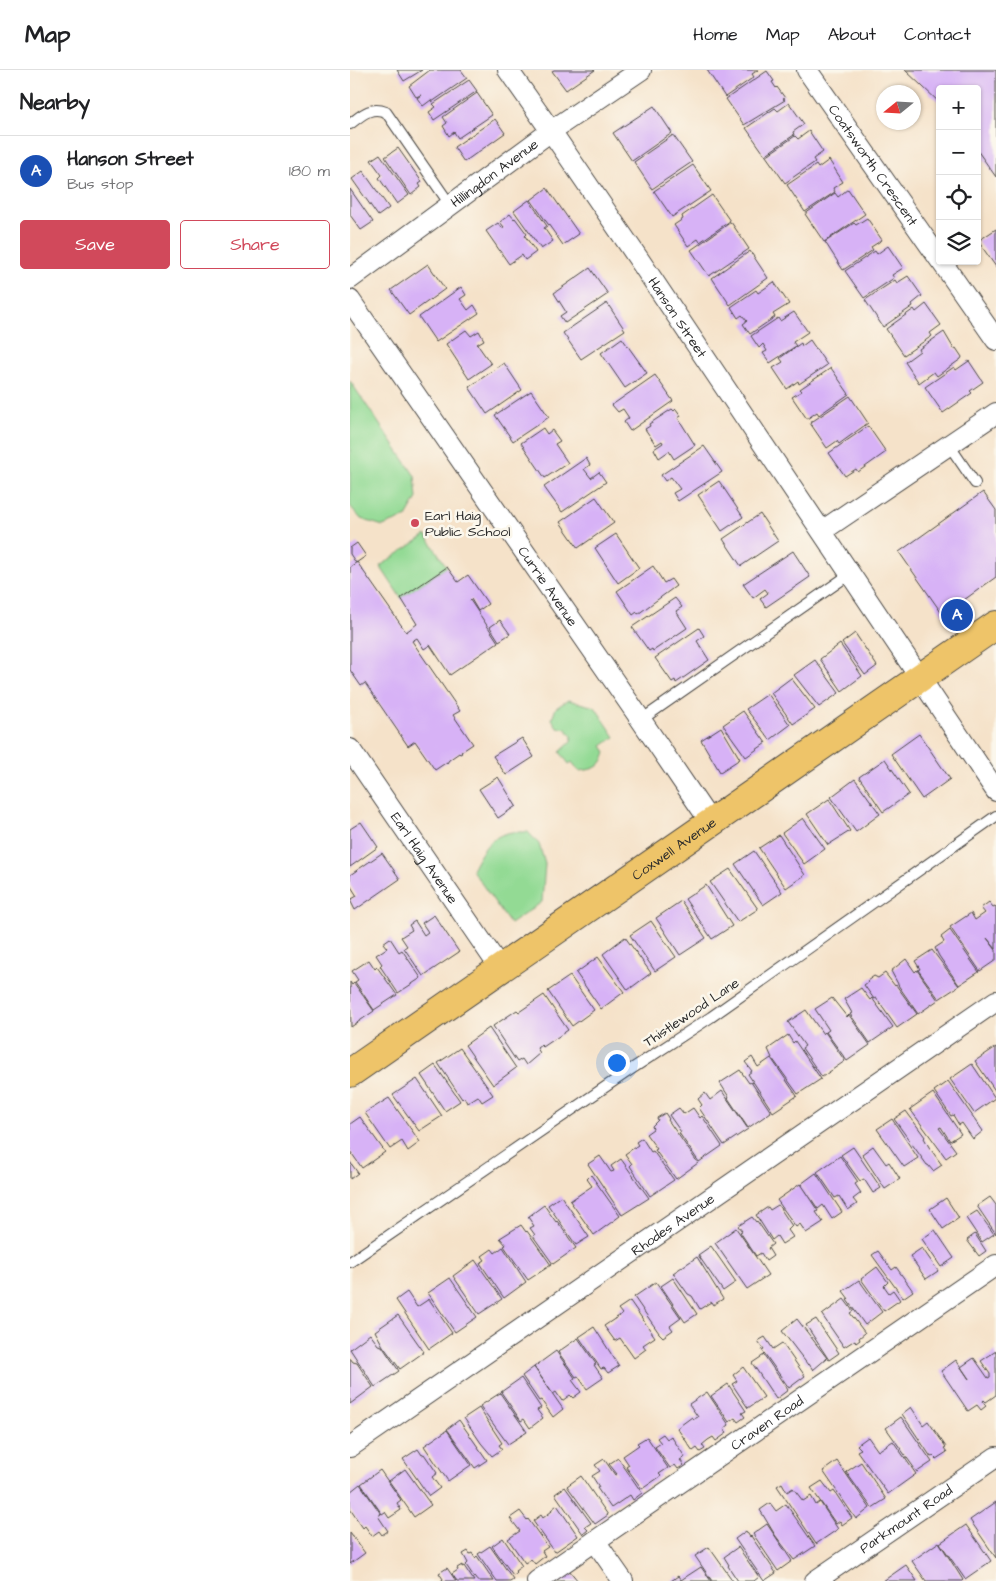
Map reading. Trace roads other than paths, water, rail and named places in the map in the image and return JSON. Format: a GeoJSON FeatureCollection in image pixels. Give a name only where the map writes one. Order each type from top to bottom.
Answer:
{"type":"FeatureCollection","features":[{"type":"Feature","properties":{"kind":"main road","name":"Coxwell Avenue"},"geometry":{"type":"LineString","coordinates":[[350,1073],[996,625]]}},
{"type":"Feature","properties":{"kind":"street","name":"Hanson Street"},"geometry":{"type":"LineString","coordinates":[[508,70],[822,531],[996,791]]}},
{"type":"Feature","properties":{"kind":"street","name":"Hillingdon Avenue"},"geometry":{"type":"LineString","coordinates":[[350,279],[551,131],[641,70]]}},
{"type":"Feature","properties":{"kind":"street","name":"Coatsworth Crescent"},"geometry":{"type":"LineString","coordinates":[[807,70],[936,254]]}},
{"type":"Feature","properties":{"kind":"street","name":"Coatsworth Crescent"},"geometry":{"type":"LineString","coordinates":[[944,265],[996,340]]}},
{"type":"Feature","properties":{"kind":"street","name":"Currie Avenue"},"geometry":{"type":"LineString","coordinates":[[350,300],[711,823]]}},
{"type":"Feature","properties":{"kind":"street"},"geometry":{"type":"LineString","coordinates":[[822,531],[996,413]]}},
{"type":"Feature","properties":{"kind":"street","name":"Earl Haig Avenue"},"geometry":{"type":"LineString","coordinates":[[350,748],[500,968]]}},
{"type":"Feature","properties":{"kind":"street","name":"Rhodes Avenue"},"geometry":{"type":"LineString","coordinates":[[350,1447],[996,1001]]}},
{"type":"Feature","properties":{"kind":"street","name":"Craven Road"},"geometry":{"type":"LineString","coordinates":[[537,1581],[996,1265]]}},
{"type":"Feature","properties":{"kind":"street","name":"Parkmount Road"},"geometry":{"type":"LineString","coordinates":[[816,1581],[996,1457]]}},
{"type":"Feature","properties":{"kind":"street"},"geometry":{"type":"LineString","coordinates":[[595,1541],[623,1581]]}},
{"type":"Feature","properties":{"kind":"lane"},"geometry":{"type":"LineString","coordinates":[[350,124],[372,110],[379,109],[386,112],[451,206]]}},
{"type":"Feature","properties":{"kind":"lane"},"geometry":{"type":"LineString","coordinates":[[949,444],[975,483]]}},
{"type":"Feature","properties":{"kind":"lane"},"geometry":{"type":"LineString","coordinates":[[641,720],[850,574]]}},
{"type":"Feature","properties":{"kind":"lane","name":"Thistlewood Lane"},"geometry":{"type":"LineString","coordinates":[[350,1262],[630,1070],[711,1017],[996,816]]}},
{"type":"Feature","properties":{"kind":"place","name":"Earl Haig Public School"},"geometry":{"type":"Point","coordinates":[415,523]}},
{"type":"Feature","properties":{"kind":"place","name":"Hanson Street"},"geometry":{"type":"Point","coordinates":[957,615]}}]}
